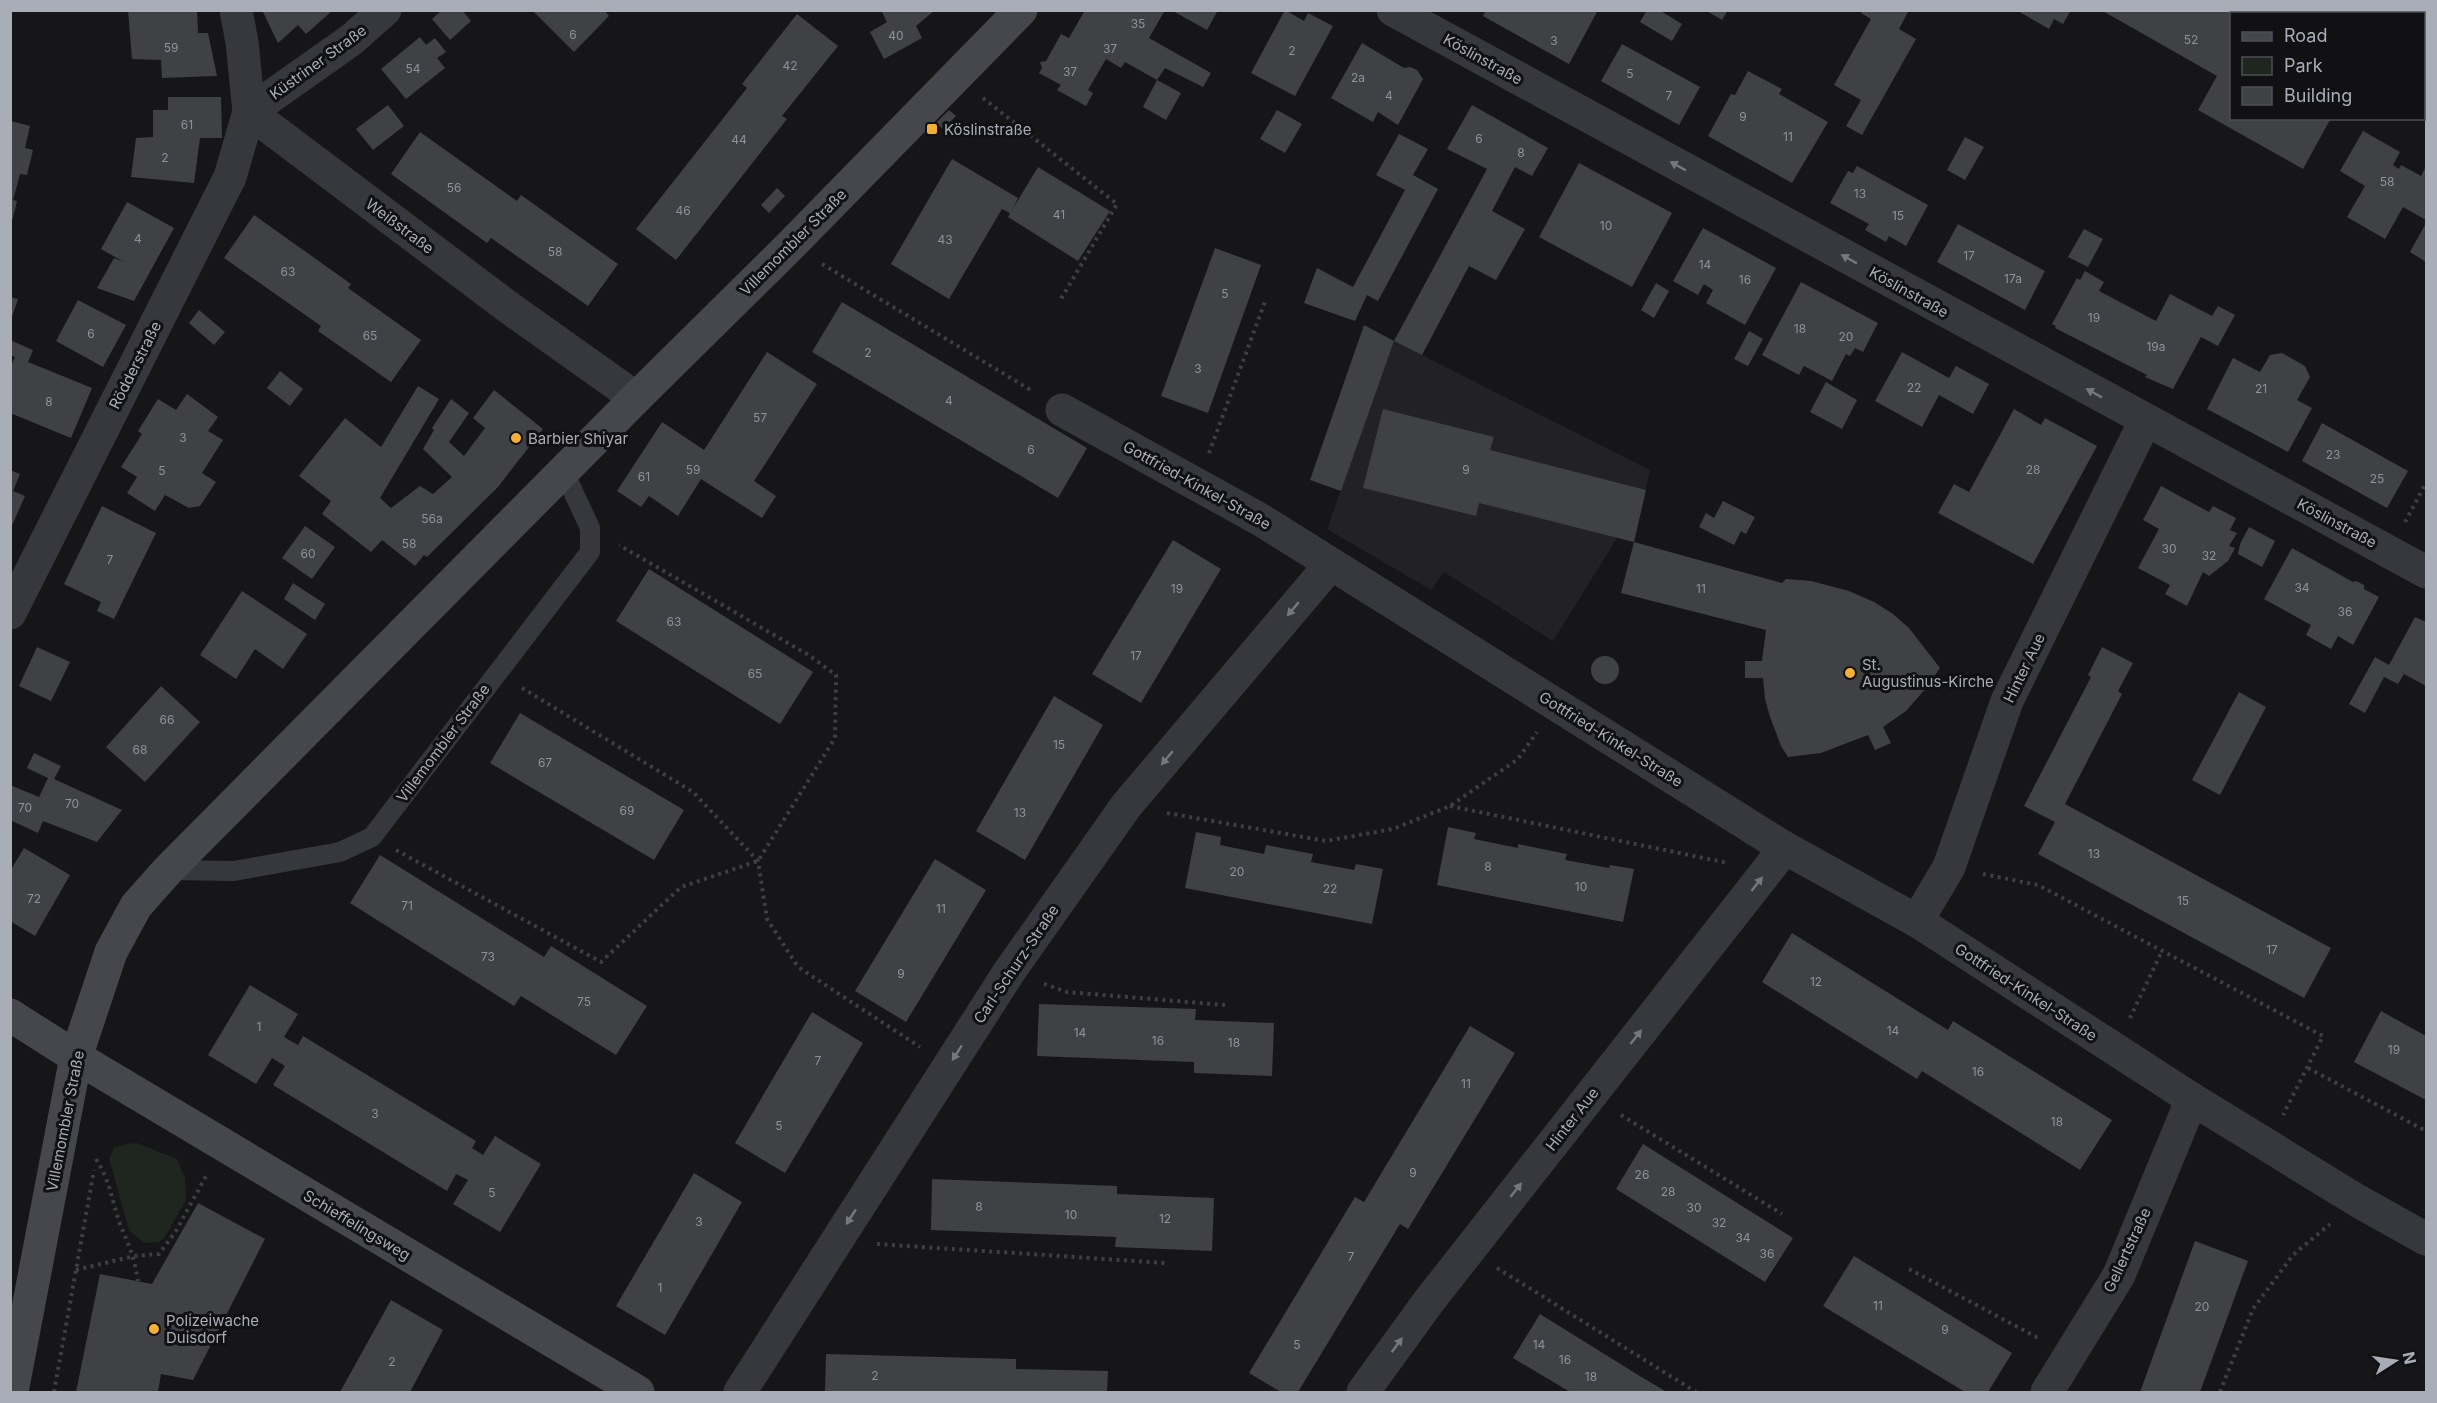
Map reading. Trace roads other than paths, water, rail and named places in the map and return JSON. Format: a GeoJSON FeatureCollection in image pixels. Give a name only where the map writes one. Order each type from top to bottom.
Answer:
{"type":"FeatureCollection","features":[{"type":"Feature","properties":{"kind":"street"},"geometry":{"type":"LineString","coordinates":[[236,10],[242,42],[249,112]]}},
{"type":"Feature","properties":{"kind":"street","name":"Küstriner Straße"},"geometry":{"type":"LineString","coordinates":[[249,112],[351,40],[385,10]]}},
{"type":"Feature","properties":{"kind":"street","name":"Villemombler Straße"},"geometry":{"type":"LineString","coordinates":[[12,1392],[76,1057],[111,952],[136,906],[168,870],[791,245],[1021,10]]}},
{"type":"Feature","properties":{"kind":"street","name":"Köslinstraße"},"geometry":{"type":"LineString","coordinates":[[1393,10],[2145,421],[2427,572]]}},
{"type":"Feature","properties":{"kind":"street","name":"Weißstraße"},"geometry":{"type":"LineString","coordinates":[[249,112],[508,307],[636,398]]}},
{"type":"Feature","properties":{"kind":"street","name":"Rödderstraße"},"geometry":{"type":"LineString","coordinates":[[10,613],[230,177],[249,112]]}},
{"type":"Feature","properties":{"kind":"street","name":"Gottfried-Kinkel-Straße"},"geometry":{"type":"LineString","coordinates":[[1062,410],[1261,520],[1556,704],[1776,860],[1917,921],[2192,1100],[2358,1201],[2427,1239]]}},
{"type":"Feature","properties":{"kind":"street","name":"Hinter Aue"},"geometry":{"type":"LineString","coordinates":[[1917,921],[1949,867],[2007,701],[2145,421]]}},
{"type":"Feature","properties":{"kind":"street","name":"Carl-Schurz-Straße"},"geometry":{"type":"LineString","coordinates":[[740,1392],[1009,972],[1126,806],[1331,564]]}},
{"type":"Feature","properties":{"kind":"street","name":"Hinter Aue"},"geometry":{"type":"LineString","coordinates":[[1364,1392],[1429,1301],[1776,860]]}},
{"type":"Feature","properties":{"kind":"street","name":"Schieffelingsweg"},"geometry":{"type":"LineString","coordinates":[[10,1015],[76,1057],[638,1392]]}},
{"type":"Feature","properties":{"kind":"street","name":"Gellertstraße"},"geometry":{"type":"LineString","coordinates":[[2047,1392],[2119,1275],[2192,1100]]}},
{"type":"Feature","properties":{"kind":"lane","name":"Villemombler Straße"},"geometry":{"type":"LineString","coordinates":[[168,870],[234,871],[340,852],[372,837],[496,671],[590,552],[590,528],[564,472]]}},
{"type":"Feature","properties":{"kind":"place","name":"Köslinstraße"},"geometry":{"type":"Point","coordinates":[932,129]}},
{"type":"Feature","properties":{"kind":"place","name":"Barbier Shiyar"},"geometry":{"type":"Point","coordinates":[516,438]}},
{"type":"Feature","properties":{"kind":"place","name":"St. Augustinus-Kirche"},"geometry":{"type":"Point","coordinates":[1850,673]}},
{"type":"Feature","properties":{"kind":"place","name":"Polizeiwache Duisdorf"},"geometry":{"type":"Point","coordinates":[154,1329]}}]}
